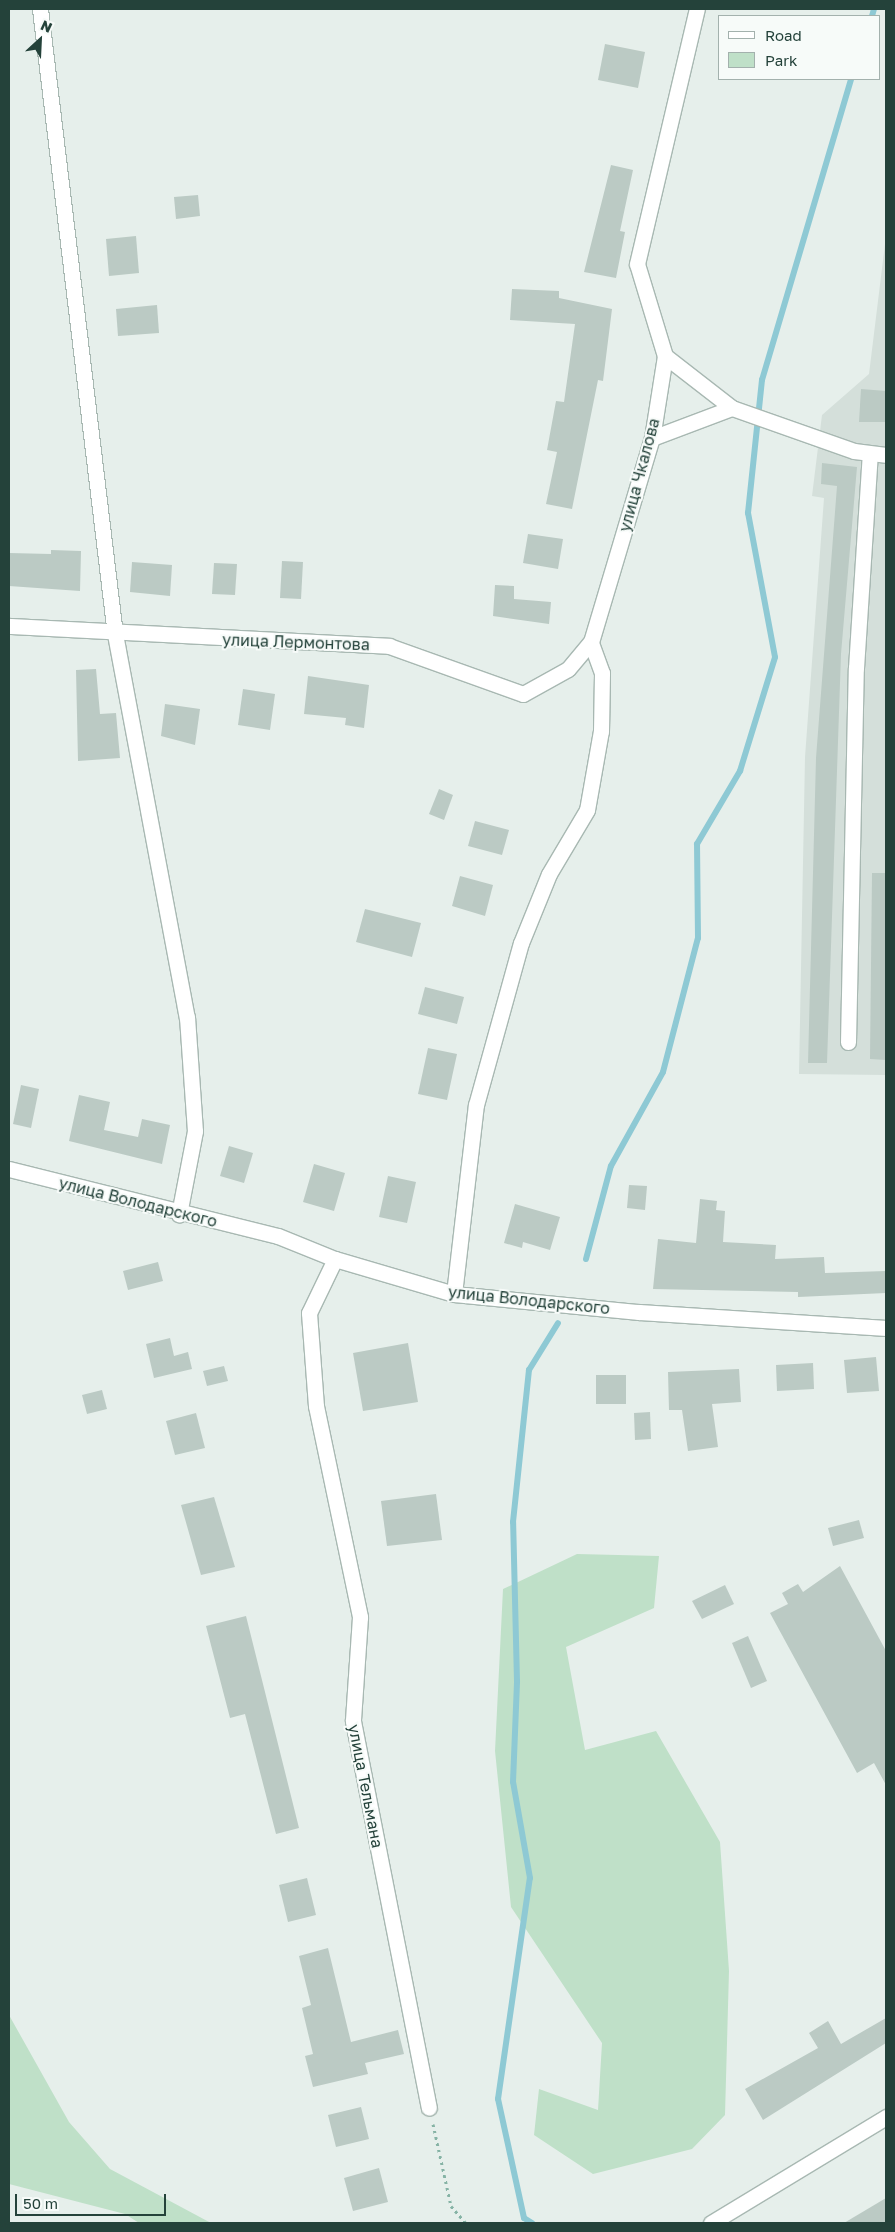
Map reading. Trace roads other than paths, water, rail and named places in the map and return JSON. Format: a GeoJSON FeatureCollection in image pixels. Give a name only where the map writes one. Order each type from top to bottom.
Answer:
{"type":"FeatureCollection","features":[{"type":"Feature","properties":{"kind":"street"},"geometry":{"type":"LineString","coordinates":[[40,9],[115,634],[187,1016],[195,1131],[179,1214]]}},
{"type":"Feature","properties":{"kind":"street","name":"улица Чкалова"},"geometry":{"type":"LineString","coordinates":[[568,669],[591,642],[652,438],[665,356],[637,264],[697,9]]}},
{"type":"Feature","properties":{"kind":"street"},"geometry":{"type":"LineString","coordinates":[[665,356],[732,408],[870,453],[886,455]]}},
{"type":"Feature","properties":{"kind":"street"},"geometry":{"type":"LineString","coordinates":[[652,438],[732,408]]}},
{"type":"Feature","properties":{"kind":"street"},"geometry":{"type":"LineString","coordinates":[[848,1042],[856,668],[870,453]]}},
{"type":"Feature","properties":{"kind":"street","name":"улица Лермонтова"},"geometry":{"type":"LineString","coordinates":[[9,626],[115,634],[389,646],[523,694],[568,669]]}},
{"type":"Feature","properties":{"kind":"street"},"geometry":{"type":"LineString","coordinates":[[454,1294],[481,1086],[521,943],[549,874],[588,810],[601,731],[602,673],[591,642]]}},
{"type":"Feature","properties":{"kind":"street","name":"улица Володарского"},"geometry":{"type":"LineString","coordinates":[[9,1169],[179,1214],[278,1236],[334,1259],[454,1294],[639,1312],[886,1328]]}},
{"type":"Feature","properties":{"kind":"street","name":"улица Тельмана"},"geometry":{"type":"LineString","coordinates":[[334,1259],[309,1313],[316,1406],[360,1616],[352,1720],[429,2108]]}},
{"type":"Feature","properties":{"kind":"street"},"geometry":{"type":"LineString","coordinates":[[711,2223],[886,2117]]}},
{"type":"Feature","properties":{"kind":"waterway"},"geometry":{"type":"LineString","coordinates":[[872,15],[874,9]]}},
{"type":"Feature","properties":{"kind":"waterway"},"geometry":{"type":"LineString","coordinates":[[586,1259],[611,1166],[663,1072],[698,938],[697,844],[740,771],[775,657],[748,513],[762,380],[851,80]]}},
{"type":"Feature","properties":{"kind":"waterway"},"geometry":{"type":"LineString","coordinates":[[532,2223],[524,2218],[498,2099],[530,1878],[513,1782],[517,1681],[513,1522],[529,1370],[558,1323]]}}]}
